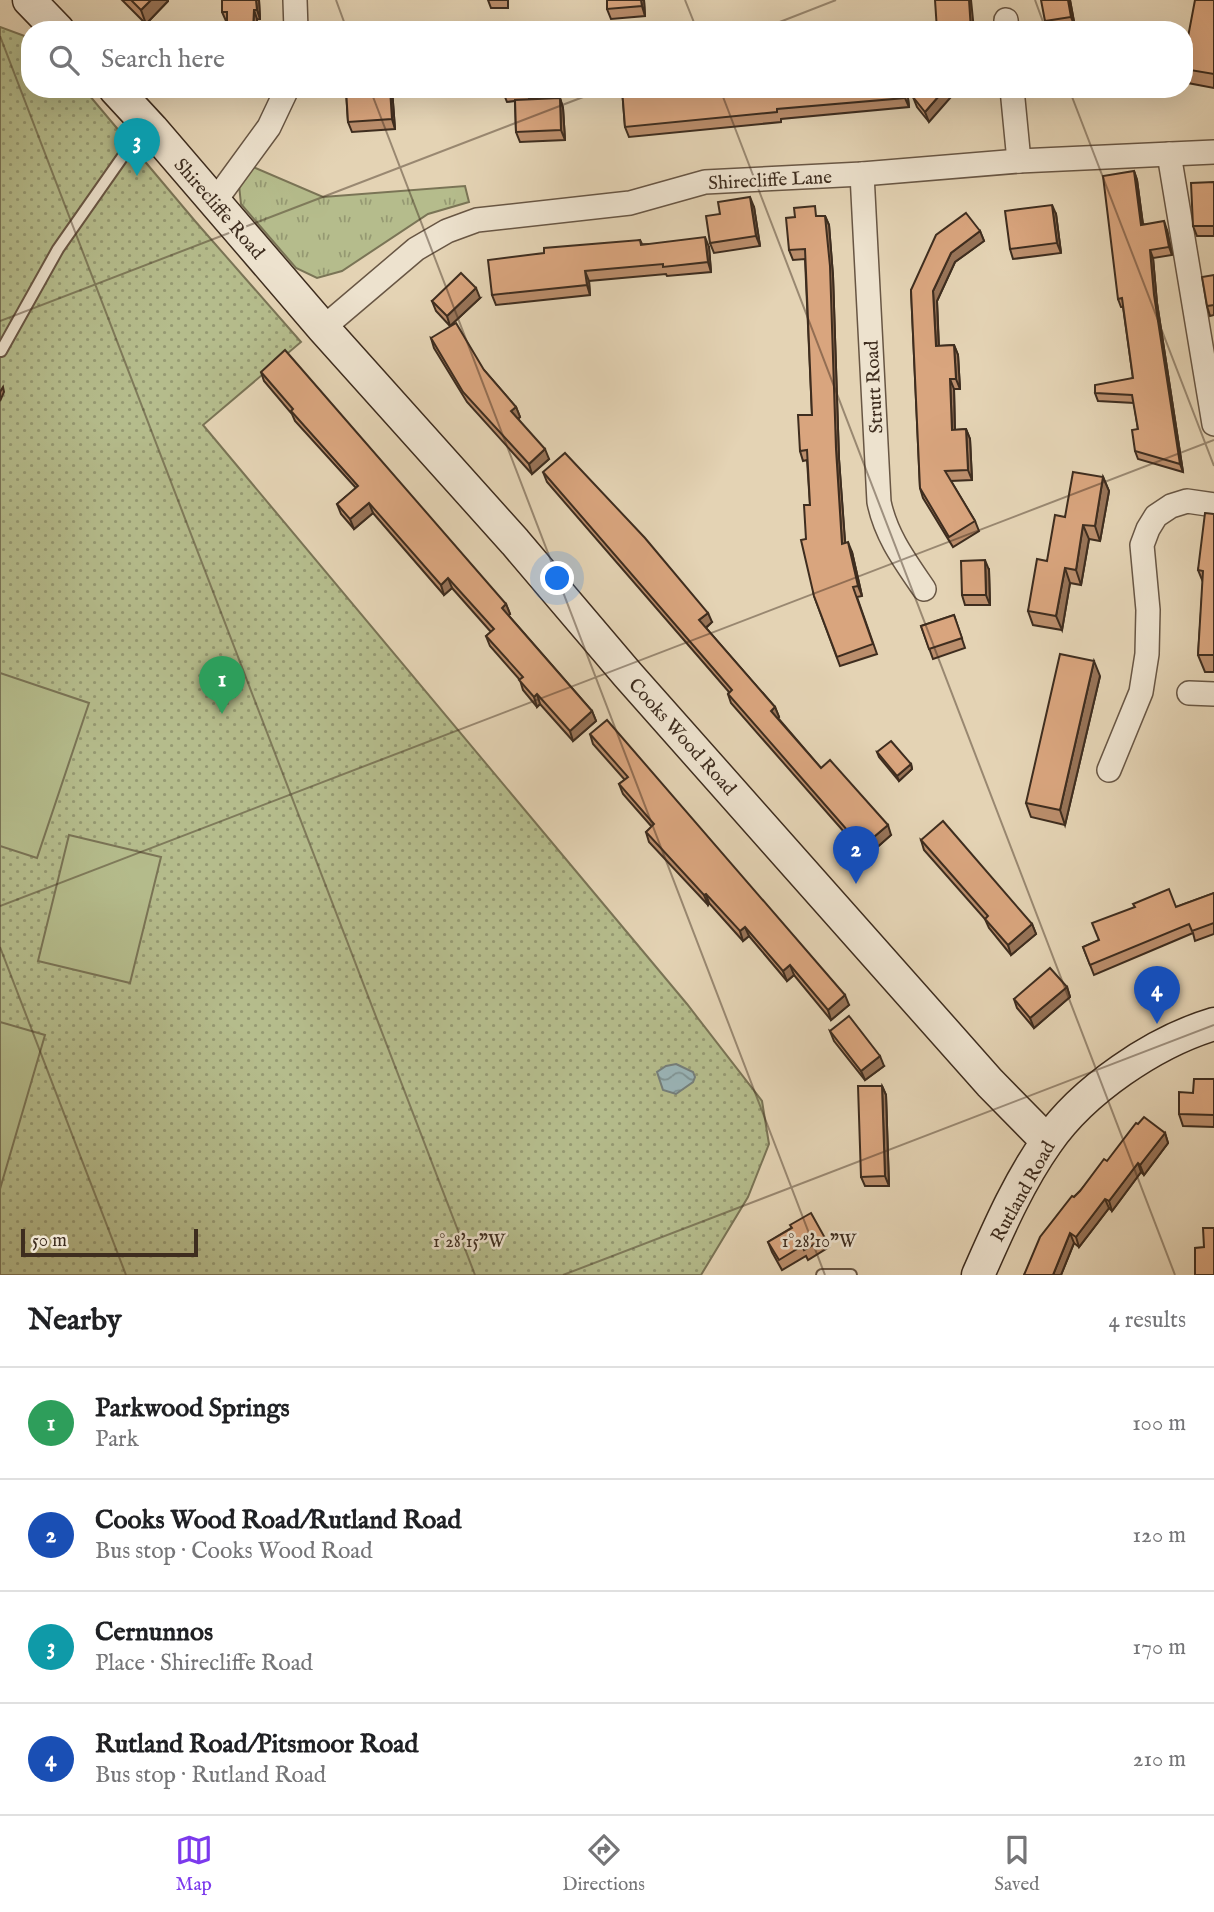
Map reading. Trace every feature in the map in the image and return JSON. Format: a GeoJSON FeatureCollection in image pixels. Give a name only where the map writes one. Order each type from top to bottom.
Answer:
{"type":"FeatureCollection","features":[{"type":"Feature","properties":{"kind":"street"},"geometry":{"type":"LineString","coordinates":[[29,0],[49,21]]}},
{"type":"Feature","properties":{"kind":"street"},"geometry":{"type":"LineString","coordinates":[[295,0],[296,21]]}},
{"type":"Feature","properties":{"kind":"street","name":"Shirecliffe Road"},"geometry":{"type":"LineString","coordinates":[[123,98],[323,328]]}},
{"type":"Feature","properties":{"kind":"street"},"geometry":{"type":"LineString","coordinates":[[215,201],[269,127],[283,98]]}},
{"type":"Feature","properties":{"kind":"street"},"geometry":{"type":"LineString","coordinates":[[1013,98],[1019,161]]}},
{"type":"Feature","properties":{"kind":"street","name":"Shirecliffe Lane"},"geometry":{"type":"LineString","coordinates":[[323,328],[416,249],[447,231],[477,220],[630,203],[705,182],[862,174],[1019,161],[1214,152]]}},
{"type":"Feature","properties":{"kind":"street"},"geometry":{"type":"LineString","coordinates":[[1169,154],[1214,424]]}},
{"type":"Feature","properties":{"kind":"street","name":"Strutt Road"},"geometry":{"type":"LineString","coordinates":[[862,174],[879,502],[891,541],[924,589]]}},
{"type":"Feature","properties":{"kind":"street","name":"Cooks Wood Road"},"geometry":{"type":"LineString","coordinates":[[323,328],[990,1083],[1047,1141]]}},
{"type":"Feature","properties":{"kind":"street"},"geometry":{"type":"LineString","coordinates":[[1109,770],[1141,692],[1143,680],[1147,654],[1148,610],[1142,545],[1148,529],[1156,516],[1171,506],[1187,501],[1214,505]]}},
{"type":"Feature","properties":{"kind":"street"},"geometry":{"type":"LineString","coordinates":[[1189,693],[1214,694]]}},
{"type":"Feature","properties":{"kind":"street","name":"Rutland Road"},"geometry":{"type":"LineString","coordinates":[[978,1275],[1007,1212],[1047,1141],[1077,1108],[1115,1076],[1169,1042],[1214,1024]]}},
{"type":"Feature","properties":{"kind":"lane"},"geometry":{"type":"LineString","coordinates":[[1,351],[58,249],[128,149],[152,129]]}},
{"type":"Feature","properties":{"kind":"lane"},"geometry":{"type":"LineString","coordinates":[[822,1275],[851,1275]]}},
{"type":"Feature","properties":{"kind":"green space"},"geometry":{"type":"Polygon","coordinates":[[[0,27],[21,35],[21,98],[92,98],[301,342],[203,425],[687,1004],[762,1101],[769,1144],[748,1197],[701,1275],[0,1275],[0,27]]]}},
{"type":"Feature","properties":{"kind":"green space"},"geometry":{"type":"Polygon","coordinates":[[[253,167],[323,197],[465,186],[469,202],[428,214],[342,271],[317,278],[296,268],[241,204],[239,185],[253,167]]]}},
{"type":"Feature","properties":{"kind":"green space"},"geometry":{"type":"Polygon","coordinates":[[[0,673],[89,703],[37,858],[0,846],[0,673]]]}},
{"type":"Feature","properties":{"kind":"green space"},"geometry":{"type":"Polygon","coordinates":[[[69,835],[161,857],[130,983],[38,961],[69,835]]]}},
{"type":"Feature","properties":{"kind":"green space"},"geometry":{"type":"Polygon","coordinates":[[[0,1022],[45,1035],[0,1189],[0,1022]]]}},
{"type":"Feature","properties":{"kind":"water"},"geometry":{"type":"Polygon","coordinates":[[[676,1064],[693,1072],[695,1077],[693,1082],[676,1094],[663,1090],[657,1072],[676,1064]]]}},
{"type":"Feature","properties":{"kind":"building"},"geometry":{"type":"Polygon","coordinates":[[[131,0],[151,0],[141,10],[131,0]]]}},
{"type":"Feature","properties":{"kind":"building"},"geometry":{"type":"Polygon","coordinates":[[[222,0],[256,0],[257,10],[254,10],[253,21],[227,21],[227,12],[222,12],[222,0]]]}},
{"type":"Feature","properties":{"kind":"building"},"geometry":{"type":"Polygon","coordinates":[[[607,0],[641,0],[642,6],[607,9],[607,0]]]}},
{"type":"Feature","properties":{"kind":"building"},"geometry":{"type":"Polygon","coordinates":[[[935,0],[969,0],[970,21],[936,21],[935,0]]]}},
{"type":"Feature","properties":{"kind":"building"},"geometry":{"type":"Polygon","coordinates":[[[1041,0],[1068,0],[1071,17],[1045,21],[1041,0]]]}},
{"type":"Feature","properties":{"kind":"building"},"geometry":{"type":"Polygon","coordinates":[[[1195,0],[1214,0],[1214,74],[1193,70],[1191,21],[1195,0]]]}},
{"type":"Feature","properties":{"kind":"building"},"geometry":{"type":"Polygon","coordinates":[[[347,98],[391,98],[392,119],[348,122],[347,98]]]}},
{"type":"Feature","properties":{"kind":"building"},"geometry":{"type":"Polygon","coordinates":[[[560,98],[561,130],[516,132],[515,100],[560,98]]]}},
{"type":"Feature","properties":{"kind":"building"},"geometry":{"type":"Polygon","coordinates":[[[623,98],[905,98],[777,109],[777,112],[625,127],[623,98]]]}},
{"type":"Feature","properties":{"kind":"building"},"geometry":{"type":"Polygon","coordinates":[[[914,98],[937,98],[925,112],[914,98]]]}},
{"type":"Feature","properties":{"kind":"building"},"geometry":{"type":"Polygon","coordinates":[[[1134,171],[1141,225],[1164,221],[1169,247],[1150,250],[1154,295],[1180,464],[1135,451],[1132,430],[1138,429],[1132,395],[1095,393],[1095,385],[1133,378],[1122,298],[1118,299],[1103,176],[1134,171]]]}},
{"type":"Feature","properties":{"kind":"building"},"geometry":{"type":"Polygon","coordinates":[[[1214,182],[1214,226],[1193,226],[1191,183],[1214,182]]]}},
{"type":"Feature","properties":{"kind":"building"},"geometry":{"type":"Polygon","coordinates":[[[750,197],[756,236],[710,243],[706,216],[720,214],[718,202],[750,197]]]}},
{"type":"Feature","properties":{"kind":"building"},"geometry":{"type":"Polygon","coordinates":[[[1052,205],[1057,243],[1010,249],[1005,211],[1052,205]]]}},
{"type":"Feature","properties":{"kind":"building"},"geometry":{"type":"Polygon","coordinates":[[[815,206],[816,216],[825,216],[830,266],[842,544],[848,542],[858,586],[853,587],[873,644],[837,657],[814,596],[801,540],[806,539],[804,505],[810,505],[807,450],[800,451],[798,415],[812,415],[805,249],[789,250],[786,218],[795,217],[794,208],[815,206]]]}},
{"type":"Feature","properties":{"kind":"building"},"geometry":{"type":"Polygon","coordinates":[[[966,213],[980,231],[951,253],[933,291],[936,346],[954,345],[956,379],[950,379],[952,430],[966,429],[968,470],[945,471],[975,521],[949,537],[920,488],[911,290],[936,235],[966,213]]]}},
{"type":"Feature","properties":{"kind":"building"},"geometry":{"type":"Polygon","coordinates":[[[705,237],[708,262],[585,271],[587,285],[492,295],[488,260],[544,253],[544,248],[640,240],[641,245],[705,237]]]}},
{"type":"Feature","properties":{"kind":"building"},"geometry":{"type":"Polygon","coordinates":[[[461,273],[476,288],[447,316],[432,301],[461,273]]]}},
{"type":"Feature","properties":{"kind":"building"},"geometry":{"type":"Polygon","coordinates":[[[1214,275],[1214,305],[1207,306],[1202,277],[1214,275]]]}},
{"type":"Feature","properties":{"kind":"building"},"geometry":{"type":"Polygon","coordinates":[[[456,323],[484,370],[516,407],[511,411],[545,449],[529,464],[463,392],[431,338],[456,323]]]}},
{"type":"Feature","properties":{"kind":"building"},"geometry":{"type":"Polygon","coordinates":[[[285,350],[506,604],[502,608],[592,711],[570,731],[537,694],[534,697],[519,680],[523,677],[486,636],[494,629],[448,578],[441,585],[369,503],[350,519],[337,504],[358,486],[291,411],[293,409],[261,372],[285,350]]]}},
{"type":"Feature","properties":{"kind":"building"},"geometry":{"type":"Polygon","coordinates":[[[565,453],[645,538],[708,613],[699,620],[775,707],[771,711],[821,768],[830,760],[888,825],[862,847],[728,694],[732,690],[543,472],[565,453]]]}},
{"type":"Feature","properties":{"kind":"building"},"geometry":{"type":"Polygon","coordinates":[[[1073,472],[1103,477],[1095,526],[1083,525],[1076,570],[1065,568],[1056,616],[1028,611],[1037,559],[1047,561],[1055,515],[1065,517],[1073,472]]]}},
{"type":"Feature","properties":{"kind":"building"},"geometry":{"type":"Polygon","coordinates":[[[1205,513],[1214,514],[1214,655],[1198,655],[1203,571],[1198,570],[1205,513]]]}},
{"type":"Feature","properties":{"kind":"building"},"geometry":{"type":"Polygon","coordinates":[[[985,560],[986,595],[962,595],[961,561],[985,560]]]}},
{"type":"Feature","properties":{"kind":"building"},"geometry":{"type":"Polygon","coordinates":[[[954,615],[962,638],[929,649],[921,626],[954,615]]]}},
{"type":"Feature","properties":{"kind":"building"},"geometry":{"type":"Polygon","coordinates":[[[1060,654],[1094,661],[1060,810],[1026,803],[1060,654]]]}},
{"type":"Feature","properties":{"kind":"building"},"geometry":{"type":"Polygon","coordinates":[[[607,720],[845,995],[828,1010],[790,965],[783,971],[745,927],[740,931],[646,832],[654,824],[619,784],[628,777],[590,734],[607,720]]]}},
{"type":"Feature","properties":{"kind":"building"},"geometry":{"type":"Polygon","coordinates":[[[891,741],[911,764],[897,776],[877,752],[891,741]]]}},
{"type":"Feature","properties":{"kind":"building"},"geometry":{"type":"Polygon","coordinates":[[[943,821],[1032,924],[1008,945],[985,919],[988,916],[921,840],[943,821]]]}},
{"type":"Feature","properties":{"kind":"building"},"geometry":{"type":"Polygon","coordinates":[[[1169,889],[1176,907],[1214,893],[1214,923],[1192,931],[1189,924],[1090,965],[1083,947],[1099,940],[1092,923],[1135,907],[1133,904],[1169,889]]]}},
{"type":"Feature","properties":{"kind":"building"},"geometry":{"type":"Polygon","coordinates":[[[1050,968],[1067,987],[1030,1018],[1014,999],[1050,968]]]}},
{"type":"Feature","properties":{"kind":"building"},"geometry":{"type":"Polygon","coordinates":[[[849,1016],[880,1056],[861,1071],[830,1031],[849,1016]]]}},
{"type":"Feature","properties":{"kind":"building"},"geometry":{"type":"Polygon","coordinates":[[[1194,1079],[1214,1079],[1214,1115],[1179,1114],[1179,1092],[1193,1093],[1194,1079]]]}},
{"type":"Feature","properties":{"kind":"building"},"geometry":{"type":"Polygon","coordinates":[[[858,1086],[882,1086],[885,1176],[861,1177],[858,1086]]]}},
{"type":"Feature","properties":{"kind":"building"},"geometry":{"type":"Polygon","coordinates":[[[1144,1117],[1165,1133],[1109,1201],[1105,1199],[1076,1237],[1070,1233],[1053,1275],[1024,1275],[1040,1237],[1104,1159],[1107,1161],[1136,1123],[1144,1117]]]}},
{"type":"Feature","properties":{"kind":"building"},"geometry":{"type":"Polygon","coordinates":[[[811,1213],[825,1238],[804,1250],[802,1246],[779,1260],[768,1242],[811,1213]]]}},
{"type":"Feature","properties":{"kind":"building"},"geometry":{"type":"Polygon","coordinates":[[[1203,1228],[1214,1228],[1214,1275],[1195,1275],[1195,1248],[1204,1247],[1203,1228]]]}},
{"type":"Feature","properties":{"kind":"place","name":"Cernunnos"},"geometry":{"type":"Point","coordinates":[137,176]}},
{"type":"Feature","properties":{"kind":"place","name":"Parkwood Springs"},"geometry":{"type":"Point","coordinates":[222,714]}},
{"type":"Feature","properties":{"kind":"place","name":"Cooks Wood Road/Rutland Road"},"geometry":{"type":"Point","coordinates":[856,884]}},
{"type":"Feature","properties":{"kind":"place","name":"Rutland Road/Pitsmoor Road"},"geometry":{"type":"Point","coordinates":[1157,1024]}}]}
